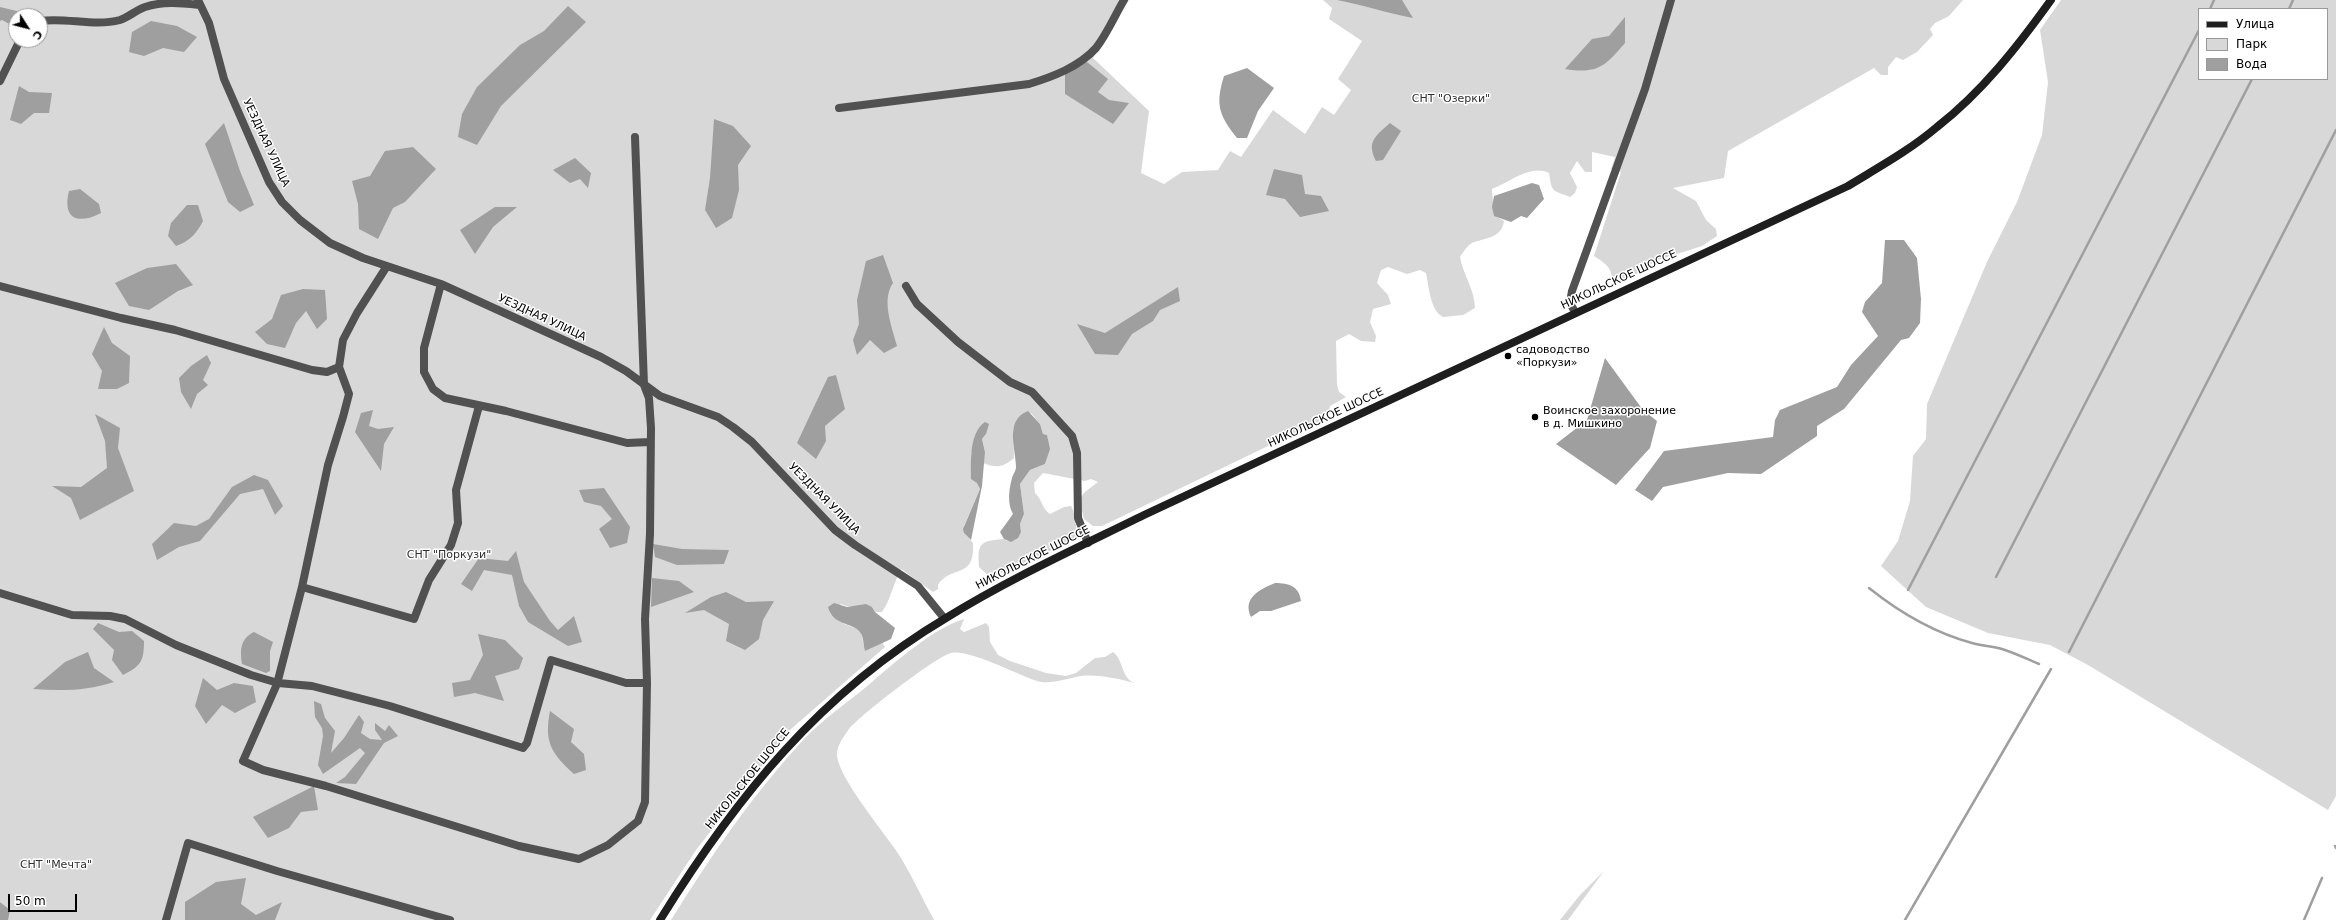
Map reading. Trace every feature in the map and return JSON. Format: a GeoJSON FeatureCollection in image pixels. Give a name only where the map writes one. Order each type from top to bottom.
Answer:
{"type":"FeatureCollection","features":[{"type":"Feature","properties":{"kind":"main road","name":"НИКОЛЬСКОЕ ШОССЕ"},"geometry":{"type":"LineString","coordinates":[[660,920],[721,827],[798,734],[860,679],[894,652],[944,618],[1033,569],[1088,542],[1575,312],[1812,204],[1848,186],[1899,155],[1938,127],[1980,88],[2003,64],[2051,0]]}},
{"type":"Feature","properties":{"kind":"street"},"geometry":{"type":"LineString","coordinates":[[839,108],[1028,84],[1050,78],[1080,61],[1096,48],[1124,0]]}},
{"type":"Feature","properties":{"kind":"street"},"geometry":{"type":"LineString","coordinates":[[1575,312],[1570,303],[1572,292],[1645,90],[1671,0]]}},
{"type":"Feature","properties":{"kind":"street"},"geometry":{"type":"LineString","coordinates":[[48,20],[120,20],[144,7],[163,3],[199,2]]}},
{"type":"Feature","properties":{"kind":"street","name":"УЕЗДНАЯ УЛИЦА"},"geometry":{"type":"LineString","coordinates":[[199,2],[209,23],[224,79],[269,182],[282,202],[330,243],[363,258],[440,284],[601,357],[626,371],[660,396],[718,417],[734,426],[752,442],[835,530],[855,545],[918,586],[944,618]]}},
{"type":"Feature","properties":{"kind":"street"},"geometry":{"type":"LineString","coordinates":[[0,81],[16,48]]}},
{"type":"Feature","properties":{"kind":"street"},"geometry":{"type":"LineString","coordinates":[[387,266],[357,313],[343,340],[339,367],[348,394],[344,417],[328,464],[302,587],[278,683],[243,761],[262,770],[326,786],[519,846],[579,859],[608,845],[638,822],[645,802],[647,683],[645,619],[650,534],[650,442],[649,398],[644,385],[635,137]]}},
{"type":"Feature","properties":{"kind":"street"},"geometry":{"type":"LineString","coordinates":[[440,284],[424,348],[424,372],[433,389],[445,398],[627,443],[650,442]]}},
{"type":"Feature","properties":{"kind":"street"},"geometry":{"type":"LineString","coordinates":[[0,286],[121,318],[174,330],[312,370],[327,372],[339,367]]}},
{"type":"Feature","properties":{"kind":"street"},"geometry":{"type":"LineString","coordinates":[[906,286],[917,304],[958,342],[1010,382],[1032,392],[1072,436],[1077,453],[1078,518],[1088,542]]}},
{"type":"Feature","properties":{"kind":"street"},"geometry":{"type":"LineString","coordinates":[[302,587],[414,619],[429,580],[451,545],[458,523],[456,490],[479,406]]}},
{"type":"Feature","properties":{"kind":"street"},"geometry":{"type":"LineString","coordinates":[[0,593],[72,615],[110,616],[125,619],[183,648],[251,675],[278,683],[312,686],[382,704],[523,748],[527,743],[551,660],[626,683],[647,683]]}},
{"type":"Feature","properties":{"kind":"street"},"geometry":{"type":"LineString","coordinates":[[166,920],[188,842],[278,871],[450,920]]}},
{"type":"Feature","properties":{"kind":"green space","name":"СНТ \"Поркузи\""},"geometry":{"type":"Polygon","coordinates":[[[0,0],[1129,0],[1093,58],[1149,111],[1141,173],[1164,184],[1182,172],[1218,170],[1230,151],[1241,157],[1273,110],[1305,134],[1322,107],[1334,115],[1351,90],[1338,79],[1362,41],[1329,19],[1332,8],[1323,0],[1963,0],[1949,16],[1935,23],[1930,29],[1933,35],[1917,52],[1903,60],[1896,57],[1888,67],[1888,75],[1881,75],[1874,68],[1728,151],[1724,178],[1673,188],[1696,201],[1706,220],[1716,229],[1717,236],[1702,246],[1655,261],[1642,271],[1628,278],[1612,278],[1608,267],[1594,256],[1621,172],[1611,169],[1615,157],[1592,152],[1592,172],[1585,172],[1577,161],[1570,173],[1577,187],[1575,193],[1570,197],[1556,192],[1552,188],[1549,173],[1542,171],[1534,171],[1520,175],[1492,189],[1494,215],[1504,221],[1503,227],[1496,234],[1470,244],[1460,257],[1473,295],[1475,308],[1463,315],[1443,317],[1435,309],[1433,304],[1426,273],[1420,270],[1407,274],[1388,267],[1381,270],[1377,283],[1388,295],[1391,304],[1373,309],[1370,322],[1376,336],[1375,342],[1361,341],[1349,334],[1336,341],[1337,385],[1339,392],[1346,397],[1330,406],[1329,412],[1320,421],[1102,526],[1093,526],[1084,519],[1081,504],[1084,493],[1098,482],[1091,479],[1085,481],[1043,473],[1034,483],[1035,493],[1047,512],[1050,514],[1064,507],[1071,506],[1074,513],[1078,535],[1067,543],[991,578],[979,567],[980,548],[985,542],[1004,539],[1007,541],[1021,532],[1020,524],[1024,514],[1020,484],[1030,470],[1045,464],[1048,453],[1048,443],[1047,435],[1043,434],[1040,424],[1031,413],[1017,419],[1013,430],[1014,458],[1006,464],[992,466],[983,463],[985,452],[982,439],[986,434],[975,439],[971,454],[972,468],[980,489],[964,526],[964,533],[973,543],[973,555],[970,562],[962,570],[944,579],[938,585],[938,589],[933,592],[901,569],[888,602],[882,612],[875,612],[872,607],[848,606],[841,604],[830,613],[844,624],[856,628],[861,632],[865,651],[882,642],[885,647],[791,729],[696,850],[650,920],[0,920],[0,0]]]}},
{"type":"Feature","properties":{"kind":"green space"},"geometry":{"type":"Polygon","coordinates":[[[2061,0],[2336,0],[2336,796],[2328,810],[2088,665],[2050,645],[1988,633],[1926,607],[1881,566],[1898,541],[1910,501],[1913,456],[1926,439],[1927,404],[1987,262],[2017,202],[2042,135],[2048,82],[2040,30],[2061,0]]]}},
{"type":"Feature","properties":{"kind":"green space"},"geometry":{"type":"Polygon","coordinates":[[[964,619],[960,629],[964,632],[986,623],[989,627],[990,642],[998,655],[1010,661],[1046,673],[1066,676],[1076,673],[1095,658],[1105,657],[1113,652],[1117,655],[1127,678],[1135,683],[1108,677],[1095,676],[1081,676],[1053,682],[1042,682],[970,655],[951,653],[931,664],[898,687],[849,729],[841,742],[837,753],[840,767],[865,808],[901,858],[934,920],[671,920],[733,826],[767,782],[804,739],[915,646],[952,623],[964,619]]]}},
{"type":"Feature","properties":{"kind":"green space"},"geometry":{"type":"Polygon","coordinates":[[[1604,871],[1568,920],[1560,920],[1580,895],[1604,871]]]}},
{"type":"Feature","properties":{"kind":"water"},"geometry":{"type":"Polygon","coordinates":[[[1337,0],[1402,0],[1413,18],[1356,4],[1337,0]]]}},
{"type":"Feature","properties":{"kind":"water"},"geometry":{"type":"Polygon","coordinates":[[[568,6],[586,22],[501,106],[477,145],[458,137],[462,114],[477,87],[520,45],[544,31],[568,6]]]}},
{"type":"Feature","properties":{"kind":"water"},"geometry":{"type":"Polygon","coordinates":[[[0,7],[8,9],[8,23],[2,20],[0,21],[0,7]]]}},
{"type":"Feature","properties":{"kind":"water"},"geometry":{"type":"Polygon","coordinates":[[[1625,17],[1625,43],[1611,58],[1600,67],[1593,69],[1565,69],[1592,39],[1609,36],[1625,17]]]}},
{"type":"Feature","properties":{"kind":"water"},"geometry":{"type":"Polygon","coordinates":[[[151,21],[177,26],[197,37],[184,52],[163,48],[144,56],[129,52],[132,32],[151,21]]]}},
{"type":"Feature","properties":{"kind":"water"},"geometry":{"type":"Polygon","coordinates":[[[1087,62],[1108,79],[1098,92],[1109,100],[1129,103],[1113,124],[1065,94],[1065,73],[1087,62]]]}},
{"type":"Feature","properties":{"kind":"water"},"geometry":{"type":"Polygon","coordinates":[[[1247,68],[1274,88],[1258,111],[1247,138],[1237,138],[1226,123],[1220,109],[1219,102],[1221,86],[1224,76],[1247,68]]]}},
{"type":"Feature","properties":{"kind":"water"},"geometry":{"type":"Polygon","coordinates":[[[19,86],[29,92],[52,93],[49,113],[34,113],[21,124],[10,120],[19,86]]]}},
{"type":"Feature","properties":{"kind":"water"},"geometry":{"type":"Polygon","coordinates":[[[714,119],[733,126],[751,146],[738,165],[739,190],[732,218],[716,228],[705,210],[710,178],[714,119]]]}},
{"type":"Feature","properties":{"kind":"water"},"geometry":{"type":"Polygon","coordinates":[[[224,123],[240,171],[254,205],[240,212],[228,202],[205,144],[224,123]]]}},
{"type":"Feature","properties":{"kind":"water"},"geometry":{"type":"Polygon","coordinates":[[[1390,123],[1401,131],[1383,160],[1376,161],[1373,154],[1372,144],[1377,135],[1390,123]]]}},
{"type":"Feature","properties":{"kind":"water"},"geometry":{"type":"Polygon","coordinates":[[[413,147],[436,169],[405,202],[393,208],[378,239],[359,229],[358,204],[352,181],[370,176],[385,151],[413,147]]]}},
{"type":"Feature","properties":{"kind":"water"},"geometry":{"type":"Polygon","coordinates":[[[575,158],[591,173],[588,188],[580,179],[570,183],[553,170],[575,158]]]}},
{"type":"Feature","properties":{"kind":"water"},"geometry":{"type":"Polygon","coordinates":[[[1274,169],[1302,175],[1305,194],[1321,196],[1329,211],[1300,217],[1285,199],[1266,195],[1274,169]]]}},
{"type":"Feature","properties":{"kind":"water"},"geometry":{"type":"Polygon","coordinates":[[[1532,183],[1539,185],[1544,199],[1527,218],[1521,216],[1511,222],[1494,216],[1492,207],[1494,196],[1532,183]]]}},
{"type":"Feature","properties":{"kind":"water"},"geometry":{"type":"Polygon","coordinates":[[[80,189],[99,204],[101,213],[93,217],[79,219],[70,213],[67,200],[69,191],[80,189]]]}},
{"type":"Feature","properties":{"kind":"water"},"geometry":{"type":"Polygon","coordinates":[[[187,205],[198,205],[203,221],[192,236],[185,242],[176,246],[168,236],[171,223],[187,205]]]}},
{"type":"Feature","properties":{"kind":"water"},"geometry":{"type":"Polygon","coordinates":[[[495,207],[517,207],[493,227],[475,254],[460,230],[495,207]]]}},
{"type":"Feature","properties":{"kind":"water"},"geometry":{"type":"Polygon","coordinates":[[[1885,240],[1904,240],[1917,258],[1921,299],[1920,323],[1909,338],[1901,340],[1844,409],[1817,426],[1817,436],[1761,474],[1728,473],[1663,487],[1652,501],[1635,490],[1664,451],[1773,437],[1775,420],[1780,410],[1837,387],[1851,365],[1878,336],[1862,312],[1865,302],[1882,283],[1885,240]]]}},
{"type":"Feature","properties":{"kind":"water"},"geometry":{"type":"Polygon","coordinates":[[[883,255],[893,283],[888,297],[888,305],[890,322],[897,346],[884,353],[870,340],[857,355],[853,340],[859,324],[857,300],[866,261],[883,255]]]}},
{"type":"Feature","properties":{"kind":"water"},"geometry":{"type":"Polygon","coordinates":[[[176,264],[193,285],[178,291],[149,310],[129,306],[115,283],[147,268],[176,264]]]}},
{"type":"Feature","properties":{"kind":"water"},"geometry":{"type":"Polygon","coordinates":[[[1178,287],[1180,301],[1160,310],[1153,321],[1132,334],[1118,355],[1095,354],[1077,324],[1105,333],[1178,287]]]}},
{"type":"Feature","properties":{"kind":"water"},"geometry":{"type":"Polygon","coordinates":[[[303,289],[325,290],[327,319],[317,329],[306,311],[296,323],[285,348],[267,344],[255,332],[272,319],[281,295],[303,289]]]}},
{"type":"Feature","properties":{"kind":"water"},"geometry":{"type":"Polygon","coordinates":[[[104,327],[112,343],[130,356],[129,383],[117,389],[98,389],[102,371],[92,354],[104,327]]]}},
{"type":"Feature","properties":{"kind":"water"},"geometry":{"type":"Polygon","coordinates":[[[207,355],[211,363],[203,380],[208,385],[197,394],[191,409],[181,392],[179,378],[191,366],[207,355]]]}},
{"type":"Feature","properties":{"kind":"water"},"geometry":{"type":"Polygon","coordinates":[[[1605,358],[1643,410],[1657,421],[1650,448],[1616,485],[1556,444],[1587,420],[1605,358]]]}},
{"type":"Feature","properties":{"kind":"water"},"geometry":{"type":"Polygon","coordinates":[[[836,375],[845,409],[825,426],[826,441],[816,459],[797,443],[828,377],[836,375]]]}},
{"type":"Feature","properties":{"kind":"water"},"geometry":{"type":"Polygon","coordinates":[[[373,410],[369,426],[378,429],[394,427],[384,444],[381,471],[355,432],[361,413],[373,410]]]}},
{"type":"Feature","properties":{"kind":"water"},"geometry":{"type":"Polygon","coordinates":[[[1028,411],[1040,424],[1043,434],[1047,435],[1050,449],[1045,464],[1030,470],[1020,484],[1024,514],[1020,524],[1021,532],[1018,538],[1011,542],[1004,539],[1000,532],[1013,514],[1010,506],[1009,492],[1012,477],[1016,470],[1013,444],[1014,428],[1016,421],[1021,415],[1028,411]]]}},
{"type":"Feature","properties":{"kind":"water"},"geometry":{"type":"Polygon","coordinates":[[[95,414],[120,428],[118,448],[134,491],[80,520],[71,498],[52,486],[81,487],[107,468],[105,441],[95,414]]]}},
{"type":"Feature","properties":{"kind":"water"},"geometry":{"type":"Polygon","coordinates":[[[985,422],[989,424],[986,434],[982,439],[985,452],[982,486],[971,540],[964,533],[963,529],[980,489],[977,483],[971,479],[972,448],[976,433],[985,422]]]}},
{"type":"Feature","properties":{"kind":"water"},"geometry":{"type":"Polygon","coordinates":[[[254,475],[268,480],[283,506],[275,515],[263,489],[240,494],[200,541],[179,547],[157,560],[152,544],[174,523],[196,526],[209,519],[232,487],[254,475]]]}},
{"type":"Feature","properties":{"kind":"water"},"geometry":{"type":"Polygon","coordinates":[[[604,488],[630,527],[627,543],[610,548],[599,529],[612,519],[601,506],[584,502],[579,490],[604,488]]]}},
{"type":"Feature","properties":{"kind":"water"},"geometry":{"type":"Polygon","coordinates":[[[653,544],[682,549],[729,550],[724,564],[677,565],[655,557],[653,544]]]}},
{"type":"Feature","properties":{"kind":"water"},"geometry":{"type":"Polygon","coordinates":[[[516,551],[524,582],[550,621],[558,630],[574,616],[582,642],[568,646],[528,622],[519,606],[512,575],[484,570],[472,591],[461,584],[479,558],[508,561],[516,551]]]}},
{"type":"Feature","properties":{"kind":"water"},"geometry":{"type":"Polygon","coordinates":[[[652,578],[679,581],[694,592],[651,607],[652,578]]]}},
{"type":"Feature","properties":{"kind":"water"},"geometry":{"type":"Polygon","coordinates":[[[1275,583],[1292,586],[1298,592],[1301,601],[1271,611],[1260,611],[1251,617],[1249,605],[1251,599],[1258,591],[1275,583]]]}},
{"type":"Feature","properties":{"kind":"water"},"geometry":{"type":"Polygon","coordinates":[[[726,592],[746,602],[774,601],[763,620],[759,639],[745,650],[726,641],[729,624],[704,610],[685,613],[711,597],[726,592]]]}},
{"type":"Feature","properties":{"kind":"water"},"geometry":{"type":"Polygon","coordinates":[[[834,603],[847,607],[866,604],[872,607],[875,612],[895,628],[891,639],[865,651],[860,632],[857,629],[838,621],[830,613],[828,607],[834,603]]]}},
{"type":"Feature","properties":{"kind":"water"},"geometry":{"type":"Polygon","coordinates":[[[98,623],[119,632],[132,631],[144,641],[142,658],[138,666],[123,675],[112,660],[114,650],[93,629],[98,623]]]}},
{"type":"Feature","properties":{"kind":"water"},"geometry":{"type":"Polygon","coordinates":[[[254,632],[273,642],[270,651],[270,671],[266,673],[242,664],[242,645],[246,638],[254,632]]]}},
{"type":"Feature","properties":{"kind":"water"},"geometry":{"type":"Polygon","coordinates":[[[478,634],[505,640],[523,658],[519,669],[495,676],[504,701],[475,693],[454,697],[452,683],[470,680],[483,655],[478,634]]]}},
{"type":"Feature","properties":{"kind":"water"},"geometry":{"type":"Polygon","coordinates":[[[88,652],[94,668],[114,682],[74,690],[33,689],[65,662],[88,652]]]}},
{"type":"Feature","properties":{"kind":"water"},"geometry":{"type":"Polygon","coordinates":[[[203,678],[217,690],[234,683],[253,686],[256,702],[235,713],[222,705],[206,724],[195,706],[203,678]]]}},
{"type":"Feature","properties":{"kind":"water"},"geometry":{"type":"Polygon","coordinates":[[[314,701],[321,704],[325,718],[335,731],[331,753],[344,738],[359,715],[364,722],[361,733],[370,739],[382,740],[375,730],[375,723],[385,731],[389,725],[398,736],[384,743],[356,784],[336,783],[345,777],[365,753],[360,748],[323,774],[318,765],[323,736],[322,728],[315,717],[314,701]]]}},
{"type":"Feature","properties":{"kind":"water"},"geometry":{"type":"Polygon","coordinates":[[[550,711],[574,729],[571,742],[584,754],[586,770],[574,774],[566,767],[555,753],[551,746],[548,731],[550,711]]]}},
{"type":"Feature","properties":{"kind":"water"},"geometry":{"type":"Polygon","coordinates":[[[314,786],[318,810],[301,812],[289,828],[268,838],[253,817],[314,786]]]}},
{"type":"Feature","properties":{"kind":"water"},"geometry":{"type":"Polygon","coordinates":[[[246,878],[241,904],[256,915],[282,902],[275,920],[185,920],[185,902],[216,882],[246,878]]]}},
{"type":"Feature","properties":{"kind":"water"},"geometry":{"type":"Polygon","coordinates":[[[0,902],[10,910],[8,920],[0,920],[0,902]]]}},
{"type":"Feature","properties":{"kind":"waterway"},"geometry":{"type":"LineString","coordinates":[[2210,8],[2214,0]]}},
{"type":"Feature","properties":{"kind":"waterway"},"geometry":{"type":"LineString","coordinates":[[2289,8],[2293,0]]}},
{"type":"Feature","properties":{"kind":"waterway"},"geometry":{"type":"LineString","coordinates":[[1908,590],[2198,32]]}},
{"type":"Feature","properties":{"kind":"waterway"},"geometry":{"type":"LineString","coordinates":[[1996,577],[2251,80]]}},
{"type":"Feature","properties":{"kind":"waterway"},"geometry":{"type":"LineString","coordinates":[[2069,652],[2336,130]]}},
{"type":"Feature","properties":{"kind":"waterway"},"geometry":{"type":"LineString","coordinates":[[1869,588],[1905,613],[1931,628],[1958,639],[2002,649],[2039,664]]}},
{"type":"Feature","properties":{"kind":"waterway"},"geometry":{"type":"LineString","coordinates":[[1905,920],[2051,669]]}},
{"type":"Feature","properties":{"kind":"waterway"},"geometry":{"type":"LineString","coordinates":[[2304,920],[2322,878]]}},
{"type":"Feature","properties":{"kind":"place","name":"садоводство «Поркузи»"},"geometry":{"type":"Point","coordinates":[1508,356]}},
{"type":"Feature","properties":{"kind":"place","name":"Воинское захоронение в д. Мишкино"},"geometry":{"type":"Point","coordinates":[1535,417]}},
{"type":"Feature","properties":{"kind":"park label","name":"СНТ \"Озерки\""},"geometry":{"type":"Point","coordinates":[1451,99]}},
{"type":"Feature","properties":{"kind":"park label","name":"СНТ \"Мечта\""},"geometry":{"type":"Point","coordinates":[56,865]}}]}
